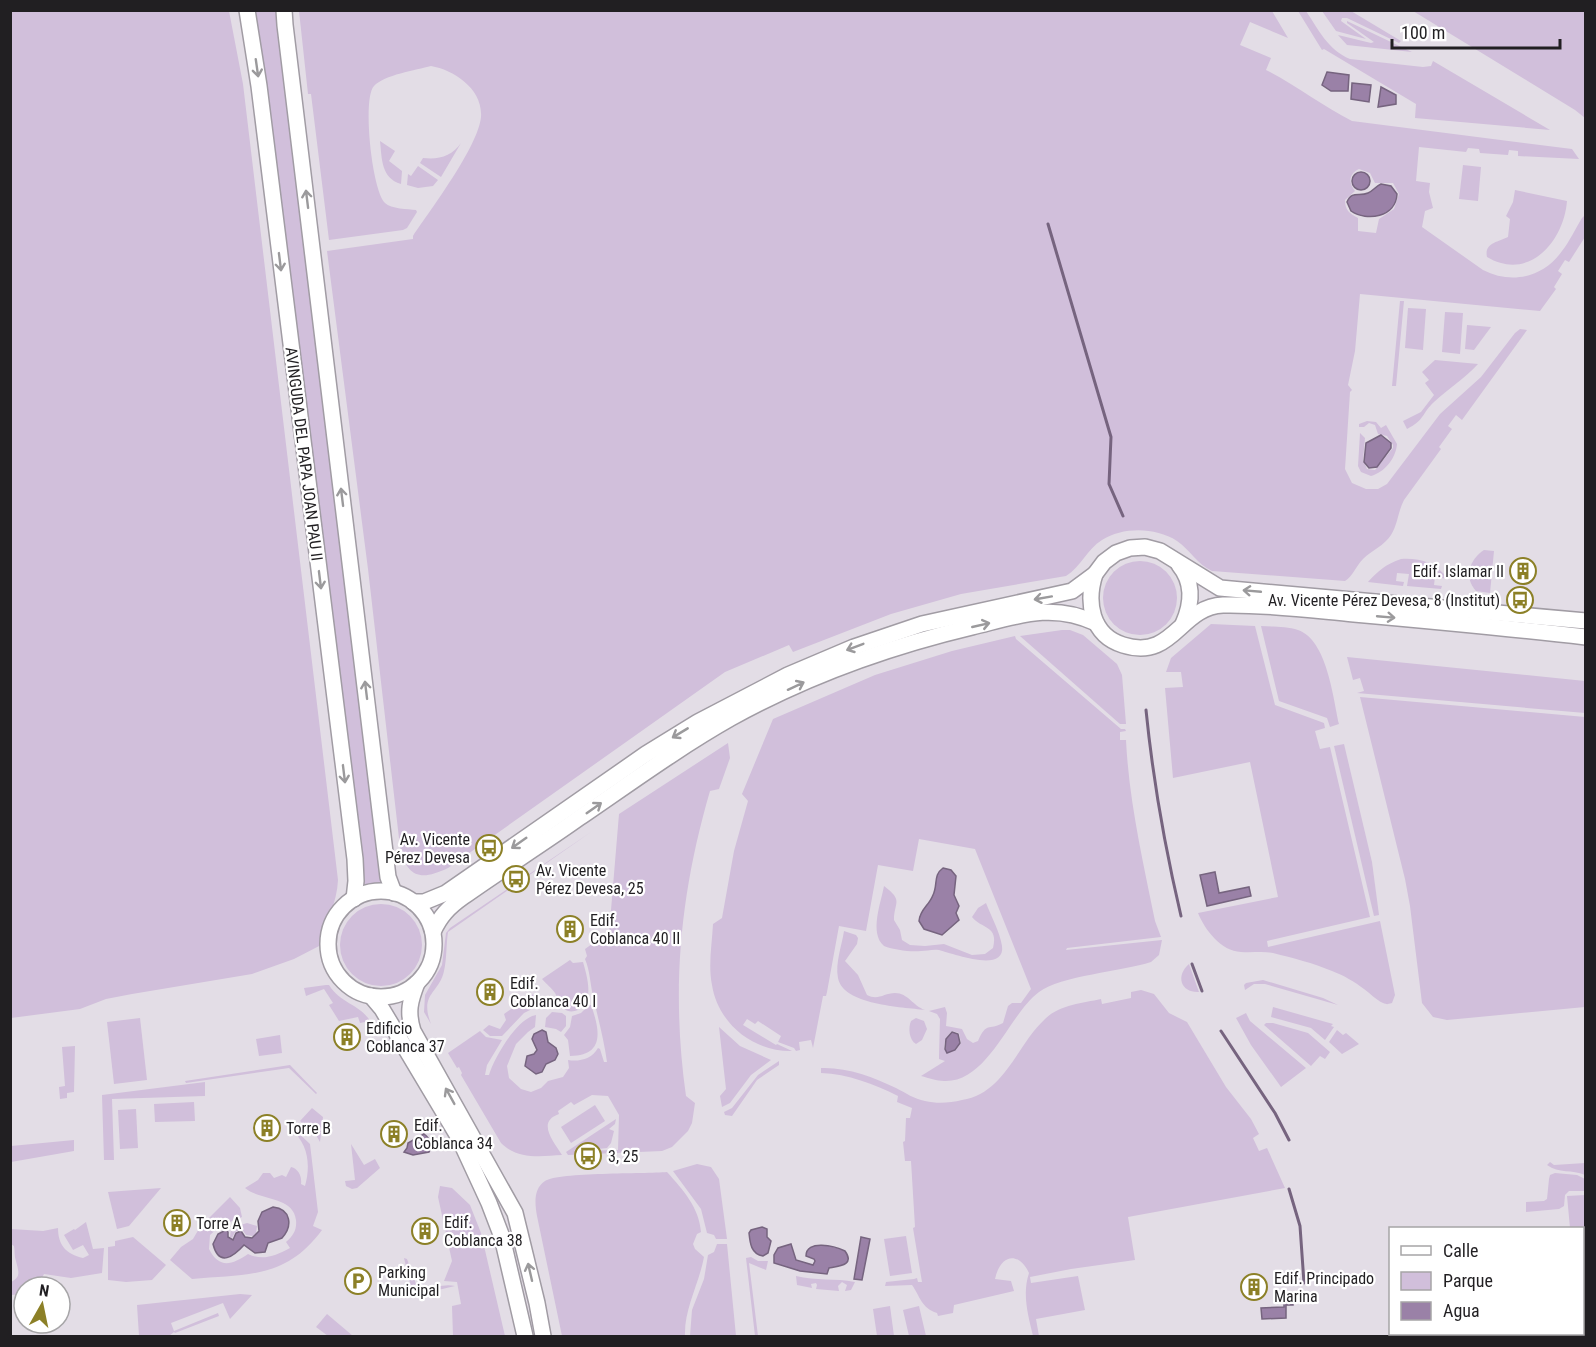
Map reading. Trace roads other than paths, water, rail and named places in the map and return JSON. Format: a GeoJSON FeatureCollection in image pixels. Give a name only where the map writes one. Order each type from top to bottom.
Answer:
{"type":"FeatureCollection","features":[{"type":"Feature","properties":{"kind":"main road","name":"AVINGUDA DEL PAPA JOAN PAU II"},"geometry":{"type":"LineString","coordinates":[[247,10],[259,86],[352,842],[356,881],[354,899]]}},
{"type":"Feature","properties":{"kind":"main road","name":"AVINGUDA DEL PAPA JOAN PAU II"},"geometry":{"type":"LineString","coordinates":[[284,10],[387,877],[394,893]]}},
{"type":"Feature","properties":{"kind":"main road"},"geometry":{"type":"LineString","coordinates":[[413,902],[424,902],[446,893],[646,754],[698,722],[788,675],[854,647],[922,624],[1071,591],[1095,574],[1104,562],[1116,553],[1130,548],[1145,547],[1160,551],[1220,588],[1586,621]]}},
{"type":"Feature","properties":{"kind":"main road"},"geometry":{"type":"LineString","coordinates":[[1173,559],[1182,570],[1191,597],[1189,611],[1183,625]]}},
{"type":"Feature","properties":{"kind":"main road"},"geometry":{"type":"LineString","coordinates":[[1095,574],[1090,590],[1090,607],[1096,622],[1107,636],[1121,645],[1138,648],[1156,646],[1171,638],[1200,610],[1220,605],[1488,626],[1586,637]]}},
{"type":"Feature","properties":{"kind":"main road"},"geometry":{"type":"LineString","coordinates":[[433,932],[438,920],[447,909],[463,897],[664,759],[730,718],[776,695],[867,657],[925,638],[1013,617],[1048,611],[1078,614],[1096,622]]}},
{"type":"Feature","properties":{"kind":"main road"},"geometry":{"type":"LineString","coordinates":[[379,891],[394,893],[413,902],[426,915],[433,932],[432,960],[417,983],[403,992],[387,996],[371,996],[355,990],[343,981],[329,954],[329,938],[333,923],[342,909],[354,899],[366,893],[379,891]]}},
{"type":"Feature","properties":{"kind":"main road"},"geometry":{"type":"LineString","coordinates":[[417,983],[411,999],[409,1017],[413,1031],[515,1213],[543,1333]]}},
{"type":"Feature","properties":{"kind":"main road"},"geometry":{"type":"LineString","coordinates":[[371,996],[382,1009],[459,1138],[479,1180],[502,1237],[525,1336]]}},
{"type":"Feature","properties":{"kind":"water"},"geometry":{"type":"Polygon","coordinates":[[[1327,72],[1349,75],[1348,91],[1331,91],[1322,85],[1327,72]]]}},
{"type":"Feature","properties":{"kind":"water"},"geometry":{"type":"Polygon","coordinates":[[[1352,83],[1371,85],[1369,102],[1351,99],[1352,83]]]}},
{"type":"Feature","properties":{"kind":"water"},"geometry":{"type":"Polygon","coordinates":[[[1381,87],[1396,95],[1396,104],[1378,107],[1381,87]]]}},
{"type":"Feature","properties":{"kind":"water"},"geometry":{"type":"Polygon","coordinates":[[[1361,172],[1367,175],[1370,181],[1367,187],[1361,190],[1355,187],[1352,181],[1355,175],[1361,172]]]}},
{"type":"Feature","properties":{"kind":"water"},"geometry":{"type":"Polygon","coordinates":[[[1381,184],[1391,186],[1397,194],[1392,208],[1372,217],[1351,211],[1347,202],[1351,196],[1368,193],[1381,184]]]}},
{"type":"Feature","properties":{"kind":"water"},"geometry":{"type":"Polygon","coordinates":[[[1381,435],[1391,443],[1391,448],[1377,467],[1369,468],[1364,462],[1366,443],[1381,435]]]}},
{"type":"Feature","properties":{"kind":"water"},"geometry":{"type":"Polygon","coordinates":[[[943,868],[951,870],[956,876],[954,895],[959,906],[956,913],[959,920],[942,935],[924,929],[919,921],[921,913],[933,895],[938,874],[943,868]]]}},
{"type":"Feature","properties":{"kind":"water"},"geometry":{"type":"Polygon","coordinates":[[[1215,872],[1219,893],[1249,887],[1251,896],[1207,906],[1200,875],[1215,872]]]}},
{"type":"Feature","properties":{"kind":"water"},"geometry":{"type":"Polygon","coordinates":[[[542,1030],[546,1032],[548,1042],[556,1048],[558,1054],[555,1060],[546,1064],[542,1072],[536,1074],[525,1066],[527,1056],[534,1054],[537,1050],[532,1039],[534,1034],[542,1030]]]}},
{"type":"Feature","properties":{"kind":"water"},"geometry":{"type":"Polygon","coordinates":[[[952,1032],[958,1034],[960,1043],[955,1050],[947,1053],[946,1039],[952,1032]]]}},
{"type":"Feature","properties":{"kind":"water"},"geometry":{"type":"Polygon","coordinates":[[[424,1134],[430,1142],[429,1152],[413,1155],[404,1152],[408,1143],[424,1134]]]}},
{"type":"Feature","properties":{"kind":"water"},"geometry":{"type":"Polygon","coordinates":[[[273,1207],[279,1208],[287,1215],[288,1228],[282,1238],[268,1243],[265,1252],[255,1253],[244,1245],[227,1258],[219,1256],[213,1244],[218,1234],[226,1230],[228,1237],[233,1240],[236,1233],[241,1231],[245,1237],[252,1238],[259,1231],[258,1221],[262,1212],[273,1207]]]}},
{"type":"Feature","properties":{"kind":"water"},"geometry":{"type":"Polygon","coordinates":[[[762,1227],[767,1229],[767,1237],[771,1241],[768,1253],[763,1256],[754,1250],[749,1233],[751,1230],[762,1227]]]}},
{"type":"Feature","properties":{"kind":"water"},"geometry":{"type":"Polygon","coordinates":[[[861,1237],[870,1239],[862,1280],[854,1279],[861,1237]]]}},
{"type":"Feature","properties":{"kind":"water"},"geometry":{"type":"Polygon","coordinates":[[[791,1244],[796,1260],[813,1265],[814,1259],[806,1256],[811,1247],[816,1246],[828,1246],[845,1251],[848,1259],[845,1264],[829,1268],[827,1274],[800,1271],[774,1263],[774,1255],[778,1248],[791,1244]]]}},
{"type":"Feature","properties":{"kind":"water"},"geometry":{"type":"Polygon","coordinates":[[[1292,1296],[1293,1305],[1286,1305],[1286,1318],[1262,1319],[1261,1308],[1284,1307],[1284,1297],[1292,1296]]]}},
{"type":"Feature","properties":{"kind":"waterway"},"geometry":{"type":"LineString","coordinates":[[1048,224],[1111,437],[1109,484],[1123,516]]}},
{"type":"Feature","properties":{"kind":"waterway"},"geometry":{"type":"LineString","coordinates":[[1146,710],[1160,814],[1181,916]]}},
{"type":"Feature","properties":{"kind":"waterway"},"geometry":{"type":"LineString","coordinates":[[1192,964],[1202,991]]}},
{"type":"Feature","properties":{"kind":"waterway"},"geometry":{"type":"LineString","coordinates":[[1221,1031],[1275,1113],[1289,1140]]}},
{"type":"Feature","properties":{"kind":"waterway"},"geometry":{"type":"LineString","coordinates":[[1289,1189],[1300,1226],[1304,1283]]}},
{"type":"Feature","properties":{"kind":"place","name":"Edif. Islamar II"},"geometry":{"type":"Point","coordinates":[1523,571]}},
{"type":"Feature","properties":{"kind":"place","name":"Av. Vicente Pérez Devesa, 8 (Institut)"},"geometry":{"type":"Point","coordinates":[1520,600]}},
{"type":"Feature","properties":{"kind":"place","name":"Av. Vicente Pérez Devesa"},"geometry":{"type":"Point","coordinates":[489,848]}},
{"type":"Feature","properties":{"kind":"place","name":"Av. Vicente Pérez Devesa, 25"},"geometry":{"type":"Point","coordinates":[516,879]}},
{"type":"Feature","properties":{"kind":"place","name":"Edif. Coblanca 40 II"},"geometry":{"type":"Point","coordinates":[570,929]}},
{"type":"Feature","properties":{"kind":"place","name":"Edif. Coblanca 40 I"},"geometry":{"type":"Point","coordinates":[490,992]}},
{"type":"Feature","properties":{"kind":"place","name":"Edificio Coblanca 37"},"geometry":{"type":"Point","coordinates":[347,1037]}},
{"type":"Feature","properties":{"kind":"place","name":"Torre B"},"geometry":{"type":"Point","coordinates":[267,1128]}},
{"type":"Feature","properties":{"kind":"place","name":"Edif. Coblanca 34"},"geometry":{"type":"Point","coordinates":[394,1134]}},
{"type":"Feature","properties":{"kind":"place","name":"3, 25"},"geometry":{"type":"Point","coordinates":[588,1156]}},
{"type":"Feature","properties":{"kind":"place","name":"Torre A"},"geometry":{"type":"Point","coordinates":[177,1223]}},
{"type":"Feature","properties":{"kind":"place","name":"Edif. Coblanca 38"},"geometry":{"type":"Point","coordinates":[425,1231]}},
{"type":"Feature","properties":{"kind":"place","name":"Parking Municipal"},"geometry":{"type":"Point","coordinates":[358,1281]}},
{"type":"Feature","properties":{"kind":"place","name":"Edif. Principado Marina"},"geometry":{"type":"Point","coordinates":[1254,1287]}}]}
